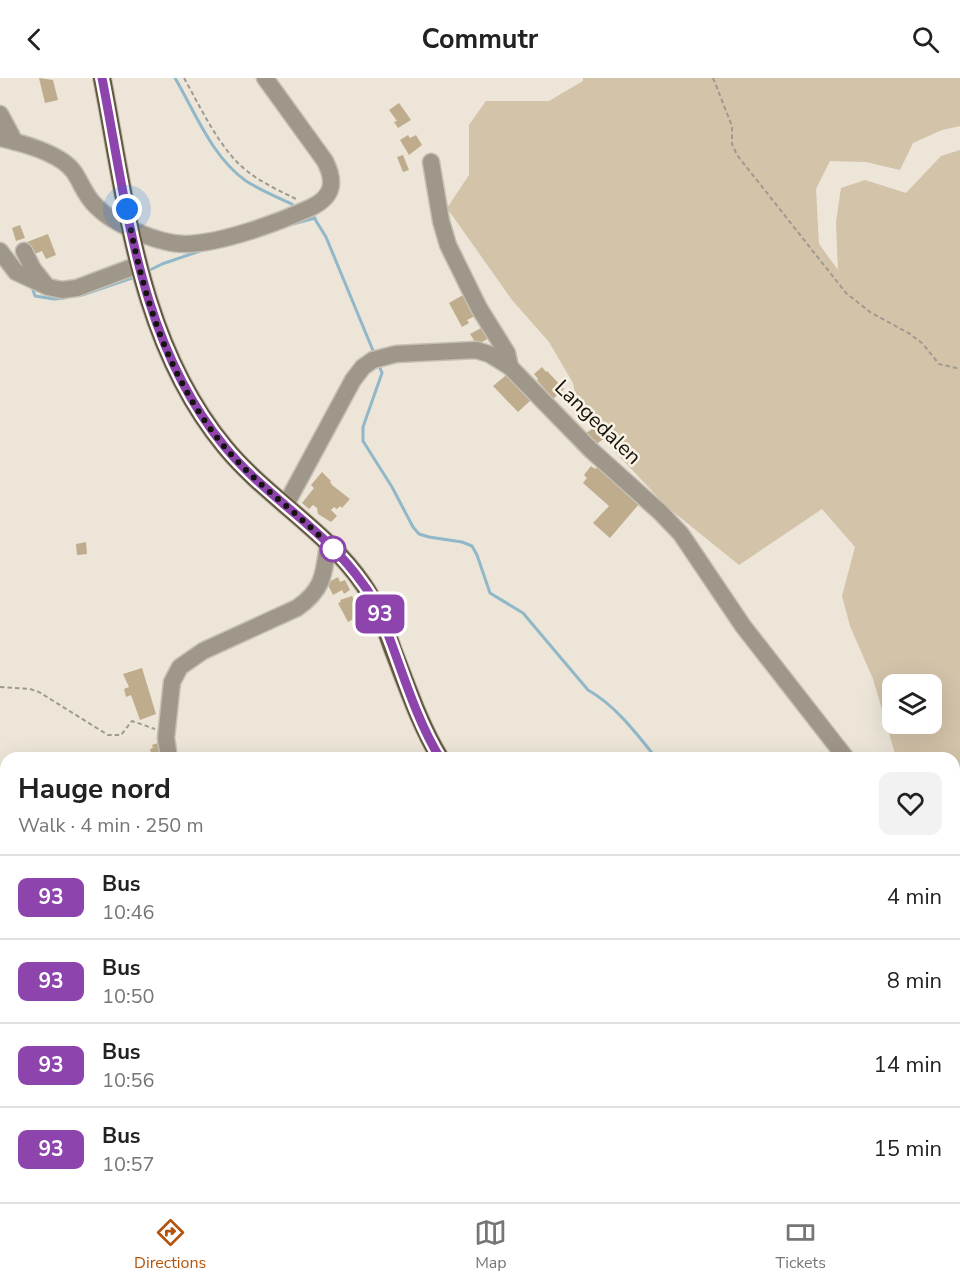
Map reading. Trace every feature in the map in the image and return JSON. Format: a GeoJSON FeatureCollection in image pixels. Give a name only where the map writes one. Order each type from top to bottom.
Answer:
{"type":"FeatureCollection","features":[{"type":"Feature","properties":{"kind":"main road"},"geometry":{"type":"LineString","coordinates":[[102,78],[138,265],[161,338],[172,364],[190,398],[224,447],[260,484],[328,543],[364,584],[376,606],[424,727],[437,752]]}},
{"type":"Feature","properties":{"kind":"street"},"geometry":{"type":"LineString","coordinates":[[0,114],[8,140],[49,154],[67,164],[89,200],[109,217],[130,230],[173,243],[198,243],[273,224],[319,204],[329,194],[330,171],[265,78]]}},
{"type":"Feature","properties":{"kind":"street"},"geometry":{"type":"LineString","coordinates":[[431,162],[441,221],[448,245],[479,309],[507,353],[510,367]]}},
{"type":"Feature","properties":{"kind":"street"},"geometry":{"type":"LineString","coordinates":[[0,250],[16,273],[62,290],[77,288],[138,265]]}},
{"type":"Feature","properties":{"kind":"street"},"geometry":{"type":"LineString","coordinates":[[24,251],[39,278],[48,286]]}},
{"type":"Feature","properties":{"kind":"street","name":"Langedalen"},"geometry":{"type":"LineString","coordinates":[[285,506],[363,367],[376,358],[396,354],[476,350],[489,354],[510,367],[591,450],[681,534],[743,626],[841,752]]}},
{"type":"Feature","properties":{"kind":"street"},"geometry":{"type":"LineString","coordinates":[[169,752],[166,738],[172,682],[180,667],[203,651],[297,608],[310,598],[318,590],[322,581],[328,543]]}},
{"type":"Feature","properties":{"kind":"path"},"geometry":{"type":"LineString","coordinates":[[184,78],[221,141],[238,163],[265,183],[312,207]]}},
{"type":"Feature","properties":{"kind":"path"},"geometry":{"type":"LineString","coordinates":[[713,78],[732,126],[732,144],[737,155],[846,293],[870,312],[910,334],[939,364],[960,369]]}},
{"type":"Feature","properties":{"kind":"path"},"geometry":{"type":"LineString","coordinates":[[0,687],[34,690],[108,735],[121,735],[132,720],[154,729],[168,722]]}},
{"type":"Feature","properties":{"kind":"shaded area"},"geometry":{"type":"Polygon","coordinates":[[[583,78],[960,78],[960,126],[942,130],[913,143],[900,170],[866,162],[830,161],[816,189],[819,244],[838,270],[836,222],[841,188],[865,180],[906,193],[941,156],[960,150],[960,752],[895,752],[889,734],[942,734],[942,674],[882,674],[882,710],[873,679],[850,626],[842,596],[855,547],[822,509],[739,565],[666,506],[579,413],[573,383],[549,342],[512,300],[447,208],[469,175],[469,125],[486,101],[549,101],[583,81],[583,78]]]}},
{"type":"Feature","properties":{"kind":"building"},"geometry":{"type":"Polygon","coordinates":[[[39,78],[53,80],[58,100],[45,103],[39,78]]]}},
{"type":"Feature","properties":{"kind":"building"},"geometry":{"type":"Polygon","coordinates":[[[399,103],[411,120],[398,128],[394,122],[397,121],[389,110],[399,103]]]}},
{"type":"Feature","properties":{"kind":"building"},"geometry":{"type":"Polygon","coordinates":[[[408,135],[410,138],[416,135],[422,145],[409,155],[400,140],[408,135]]]}},
{"type":"Feature","properties":{"kind":"building"},"geometry":{"type":"Polygon","coordinates":[[[403,155],[409,170],[403,172],[397,157],[403,155]]]}},
{"type":"Feature","properties":{"kind":"building"},"geometry":{"type":"Polygon","coordinates":[[[20,225],[25,238],[16,241],[12,228],[20,225]]]}},
{"type":"Feature","properties":{"kind":"building"},"geometry":{"type":"Polygon","coordinates":[[[48,234],[56,255],[46,259],[42,251],[32,255],[27,242],[48,234]]]}},
{"type":"Feature","properties":{"kind":"building"},"geometry":{"type":"Polygon","coordinates":[[[463,295],[475,316],[467,320],[469,323],[462,327],[449,303],[463,295]]]}},
{"type":"Feature","properties":{"kind":"building"},"geometry":{"type":"Polygon","coordinates":[[[483,327],[489,338],[477,345],[470,334],[483,327]]]}},
{"type":"Feature","properties":{"kind":"building"},"geometry":{"type":"Polygon","coordinates":[[[542,367],[564,389],[553,399],[534,374],[542,367]]]}},
{"type":"Feature","properties":{"kind":"building"},"geometry":{"type":"Polygon","coordinates":[[[510,372],[532,399],[518,412],[493,386],[510,372]]]}},
{"type":"Feature","properties":{"kind":"building"},"geometry":{"type":"Polygon","coordinates":[[[601,423],[609,435],[595,445],[586,433],[601,423]]]}},
{"type":"Feature","properties":{"kind":"building"},"geometry":{"type":"Polygon","coordinates":[[[591,466],[595,469],[598,467],[639,504],[610,538],[593,523],[609,506],[583,483],[587,478],[584,475],[591,466]]]}},
{"type":"Feature","properties":{"kind":"building"},"geometry":{"type":"Polygon","coordinates":[[[322,472],[332,485],[350,499],[342,508],[334,507],[331,510],[337,516],[331,522],[318,514],[317,508],[313,505],[309,509],[302,503],[314,488],[311,485],[322,472]]]}},
{"type":"Feature","properties":{"kind":"building"},"geometry":{"type":"Polygon","coordinates":[[[86,542],[87,554],[77,555],[76,544],[86,542]]]}},
{"type":"Feature","properties":{"kind":"building"},"geometry":{"type":"Polygon","coordinates":[[[338,577],[340,582],[345,580],[350,590],[344,594],[342,590],[333,595],[327,583],[338,577]]]}},
{"type":"Feature","properties":{"kind":"building"},"geometry":{"type":"Polygon","coordinates":[[[352,596],[361,615],[348,622],[338,603],[352,596]]]}},
{"type":"Feature","properties":{"kind":"building"},"geometry":{"type":"Polygon","coordinates":[[[142,668],[156,714],[140,720],[131,695],[126,697],[124,689],[129,687],[123,674],[142,668]]]}},
{"type":"Feature","properties":{"kind":"building"},"geometry":{"type":"Polygon","coordinates":[[[158,743],[163,752],[151,752],[152,745],[158,743]]]}},
{"type":"Feature","properties":{"kind":"waterway"},"geometry":{"type":"LineString","coordinates":[[175,78],[205,133],[223,160],[246,181],[292,204]]}},
{"type":"Feature","properties":{"kind":"waterway"},"geometry":{"type":"LineString","coordinates":[[313,216],[326,237],[374,353]]}},
{"type":"Feature","properties":{"kind":"waterway"},"geometry":{"type":"LineString","coordinates":[[293,224],[315,218]]}},
{"type":"Feature","properties":{"kind":"waterway"},"geometry":{"type":"LineString","coordinates":[[148,271],[203,250]]}},
{"type":"Feature","properties":{"kind":"waterway"},"geometry":{"type":"LineString","coordinates":[[82,295],[135,277]]}},
{"type":"Feature","properties":{"kind":"waterway"},"geometry":{"type":"LineString","coordinates":[[32,287],[35,296],[64,298]]}},
{"type":"Feature","properties":{"kind":"waterway"},"geometry":{"type":"LineString","coordinates":[[379,365],[382,373],[363,427],[363,441],[392,487],[413,527],[419,534],[472,546],[490,593],[523,613],[588,690],[616,712],[651,752]]}},
{"type":"Feature","properties":{"kind":"bus line","name":"93"},"geometry":{"type":"LineString","coordinates":[[102,78],[135,251],[151,310],[172,364],[190,398],[224,447],[260,484],[328,543],[364,584],[376,606],[424,727],[437,752]]}},
{"type":"Feature","properties":{"kind":"route"},"geometry":{"type":"LineString","coordinates":[[127,209],[135,251],[151,310],[172,364],[190,398],[224,447],[238,462],[328,543],[337,554],[333,549]]}}]}
